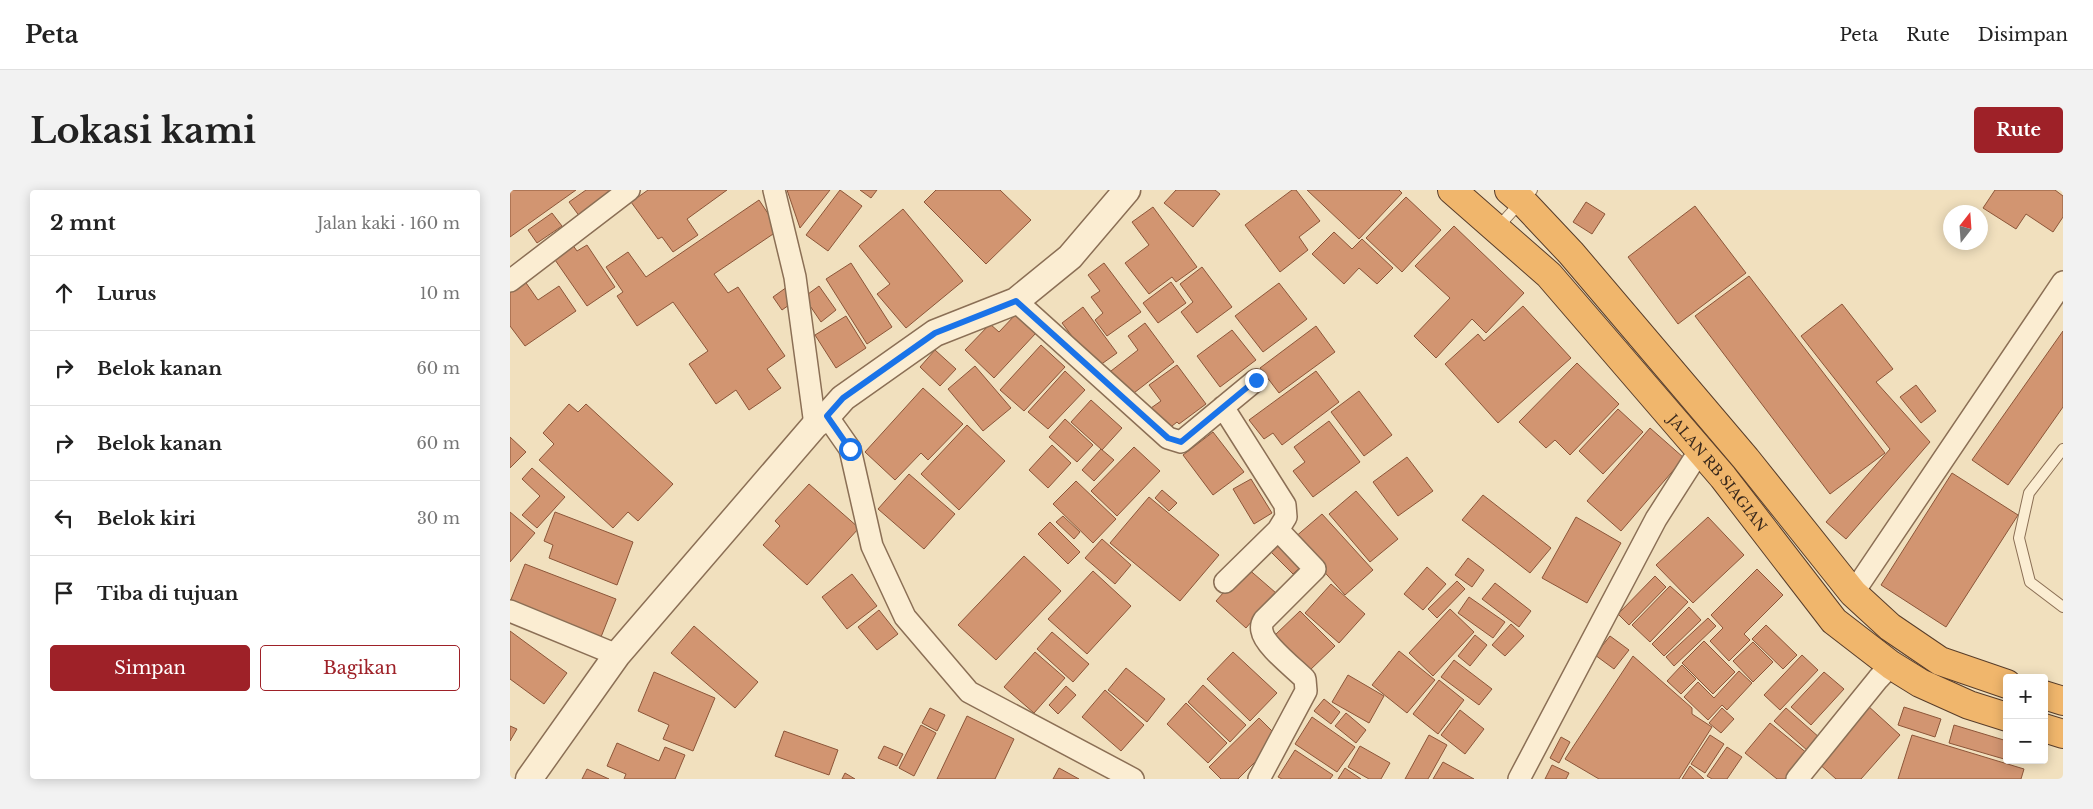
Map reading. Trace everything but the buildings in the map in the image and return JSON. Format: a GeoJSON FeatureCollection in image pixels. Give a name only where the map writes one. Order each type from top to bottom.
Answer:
{"type":"FeatureCollection","features":[{"type":"Feature","properties":{"kind":"highway","name":"JALAN RB SIAGIAN"},"geometry":{"type":"LineString","coordinates":[[1452,190],[1549,275],[1723,477],[1834,621],[1891,665],[1920,683],[1969,705],[2003,716]]}},
{"type":"Feature","properties":{"kind":"highway"},"geometry":{"type":"LineString","coordinates":[[1521,194],[1746,459],[1853,593],[1890,627],[1940,661],[2003,683]]}},
{"type":"Feature","properties":{"kind":"highway"},"geometry":{"type":"LineString","coordinates":[[2048,696],[2063,701]]}},
{"type":"Feature","properties":{"kind":"highway"},"geometry":{"type":"LineString","coordinates":[[2048,729],[2063,734]]}},
{"type":"Feature","properties":{"kind":"street"},"geometry":{"type":"LineString","coordinates":[[510,281],[629,190]]}},
{"type":"Feature","properties":{"kind":"street"},"geometry":{"type":"LineString","coordinates":[[774,190],[795,277],[821,421],[850,449],[872,546],[905,617],[969,692],[1133,779]]}},
{"type":"Feature","properties":{"kind":"street"},"geometry":{"type":"LineString","coordinates":[[529,779],[617,655],[843,398],[935,333],[1016,301],[1070,257],[1127,190]]}},
{"type":"Feature","properties":{"kind":"street"},"geometry":{"type":"LineString","coordinates":[[1853,593],[2063,282]]}},
{"type":"Feature","properties":{"kind":"street"},"geometry":{"type":"LineString","coordinates":[[1016,301],[1168,438],[1181,442],[1256,380]]}},
{"type":"Feature","properties":{"kind":"street"},"geometry":{"type":"LineString","coordinates":[[1223,407],[1285,504],[1286,518],[1278,530],[1225,582]]}},
{"type":"Feature","properties":{"kind":"street"},"geometry":{"type":"LineString","coordinates":[[1519,779],[1656,519],[1700,450]]}},
{"type":"Feature","properties":{"kind":"street"},"geometry":{"type":"LineString","coordinates":[[1259,779],[1306,691],[1305,679],[1266,641],[1262,632],[1261,626],[1264,620],[1315,569],[1278,530]]}},
{"type":"Feature","properties":{"kind":"street"},"geometry":{"type":"LineString","coordinates":[[510,611],[617,655]]}},
{"type":"Feature","properties":{"kind":"street"},"geometry":{"type":"LineString","coordinates":[[1797,779],[1891,665]]}},
{"type":"Feature","properties":{"kind":"lane"},"geometry":{"type":"LineString","coordinates":[[1496,229],[1521,194]]}},
{"type":"Feature","properties":{"kind":"lane"},"geometry":{"type":"LineString","coordinates":[[2063,449],[2029,493],[2019,538],[2030,582],[2063,607]]}},
{"type":"Feature","properties":{"kind":"route"},"geometry":{"type":"LineString","coordinates":[[850,449],[827,416],[843,398],[935,333],[1016,301],[1168,438],[1181,442],[1256,380]]}}]}
